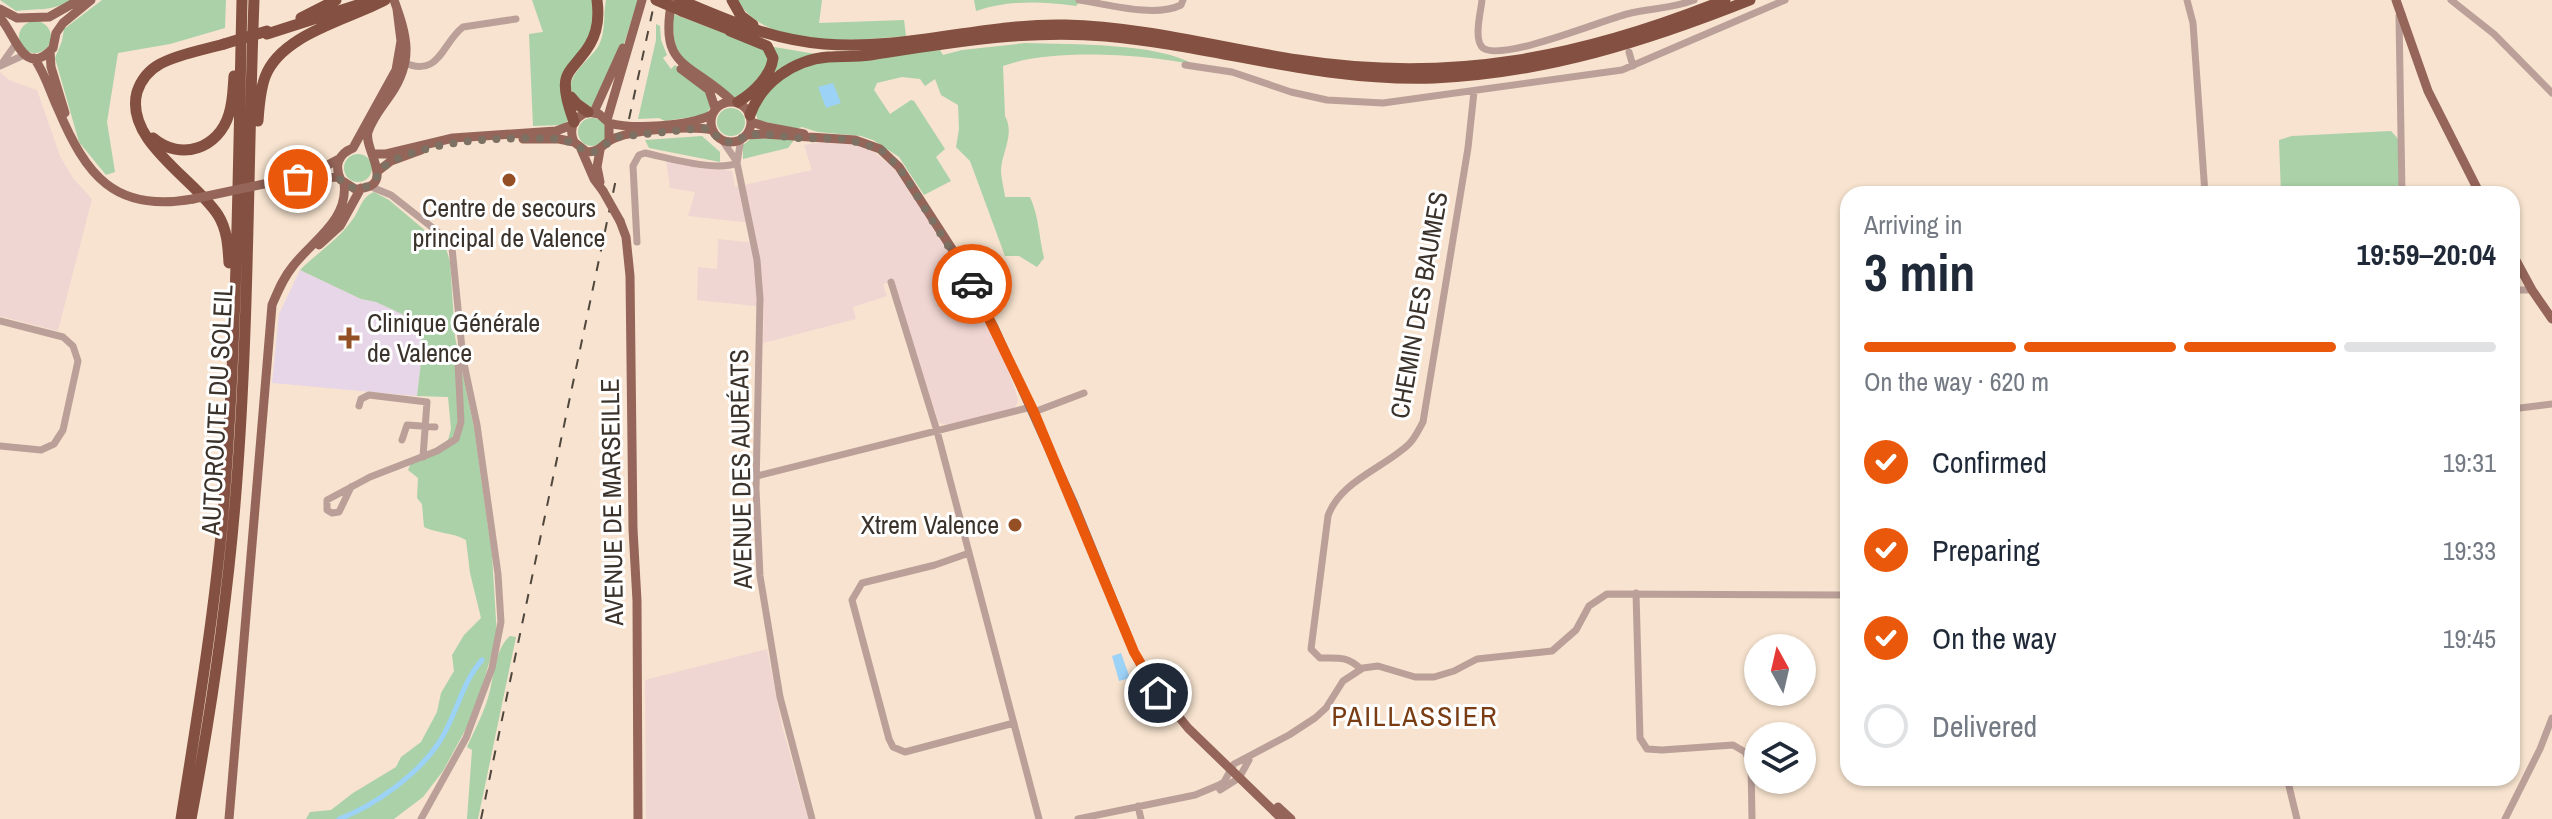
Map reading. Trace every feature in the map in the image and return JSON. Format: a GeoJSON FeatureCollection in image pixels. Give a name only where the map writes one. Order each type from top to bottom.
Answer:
{"type":"FeatureCollection","features":[{"type":"Feature","properties":{"kind":"highway"},"geometry":{"type":"LineString","coordinates":[[224,45],[170,63],[146,81],[139,98],[140,117],[157,142],[171,149],[189,151],[208,144],[223,128],[232,104],[241,0]]}},
{"type":"Feature","properties":{"kind":"highway","name":"AUTOROUTE DU SOLEIL"},"geometry":{"type":"LineString","coordinates":[[181,819],[216,580],[226,468],[241,0]]}},
{"type":"Feature","properties":{"kind":"highway","name":"AUTOROUTE DU SOLEIL"},"geometry":{"type":"LineString","coordinates":[[191,819],[211,704],[231,544],[241,417],[254,0]]}},
{"type":"Feature","properties":{"kind":"highway"},"geometry":{"type":"LineString","coordinates":[[267,33],[336,0]]}},
{"type":"Feature","properties":{"kind":"highway"},"geometry":{"type":"LineString","coordinates":[[573,124],[566,80],[570,69],[589,48],[594,37],[598,25],[597,0]]}},
{"type":"Feature","properties":{"kind":"highway"},"geometry":{"type":"LineString","coordinates":[[591,112],[573,100],[570,82],[598,41],[603,0]]}},
{"type":"Feature","properties":{"kind":"highway"},"geometry":{"type":"LineString","coordinates":[[672,2],[709,0]]}},
{"type":"Feature","properties":{"kind":"highway"},"geometry":{"type":"LineString","coordinates":[[732,0],[741,16],[754,26],[807,43]]}},
{"type":"Feature","properties":{"kind":"highway"},"geometry":{"type":"LineString","coordinates":[[672,2],[752,30],[807,43],[870,44],[1012,27],[1085,26],[1157,33],[1324,64],[1439,69],[1508,63],[1572,51],[1633,34],[1725,0]]}},
{"type":"Feature","properties":{"kind":"highway"},"geometry":{"type":"LineString","coordinates":[[751,119],[754,103],[763,89],[802,63],[827,57],[865,56],[1003,37],[1065,34],[1157,42],[1340,75],[1410,78],[1465,76],[1544,66],[1594,55],[1644,40],[1750,0]]}},
{"type":"Feature","properties":{"kind":"highway"},"geometry":{"type":"LineString","coordinates":[[231,367],[230,269],[224,230],[211,206],[143,133],[135,105],[141,82],[157,65],[387,2]]}},
{"type":"Feature","properties":{"kind":"highway"},"geometry":{"type":"LineString","coordinates":[[250,201],[260,97],[271,64],[294,42],[387,2]]}},
{"type":"Feature","properties":{"kind":"highway"},"geometry":{"type":"LineString","coordinates":[[672,2],[772,51],[773,61],[768,74],[750,94],[735,102]]}},
{"type":"Feature","properties":{"kind":"highway"},"geometry":{"type":"LineString","coordinates":[[712,23],[757,39],[810,50],[898,50]]}},
{"type":"Feature","properties":{"kind":"main road"},"geometry":{"type":"LineString","coordinates":[[44,18],[79,0]]}},
{"type":"Feature","properties":{"kind":"main road"},"geometry":{"type":"LineString","coordinates":[[56,33],[67,19],[91,0]]}},
{"type":"Feature","properties":{"kind":"main road"},"geometry":{"type":"LineString","coordinates":[[353,148],[386,154],[453,138],[556,131],[573,124],[591,112],[633,29],[641,0]]}},
{"type":"Feature","properties":{"kind":"main road"},"geometry":{"type":"LineString","coordinates":[[609,141],[608,122],[641,0]]}},
{"type":"Feature","properties":{"kind":"main road"},"geometry":{"type":"LineString","coordinates":[[2396,0],[2428,91],[2476,186]]}},
{"type":"Feature","properties":{"kind":"main road"},"geometry":{"type":"LineString","coordinates":[[377,173],[377,162],[367,139],[395,87],[402,62],[405,32],[387,2]]}},
{"type":"Feature","properties":{"kind":"main road"},"geometry":{"type":"LineString","coordinates":[[672,2],[667,31],[673,52],[681,62],[735,102],[751,119],[767,127],[867,143],[887,154],[899,167],[972,284],[1032,409],[1134,652],[1149,680],[1167,704],[1282,819]]}},
{"type":"Feature","properties":{"kind":"main road"},"geometry":{"type":"LineString","coordinates":[[672,2],[662,25],[665,46],[675,63],[709,90],[713,111],[712,130]]}},
{"type":"Feature","properties":{"kind":"main road"},"geometry":{"type":"LineString","coordinates":[[0,9],[13,17],[35,16],[51,23],[56,33],[50,52],[69,132]]}},
{"type":"Feature","properties":{"kind":"main road"},"geometry":{"type":"LineString","coordinates":[[0,18],[44,74],[87,166],[104,183],[122,193],[156,203],[193,199],[273,182],[324,167],[339,159],[353,148],[402,62]]}},
{"type":"Feature","properties":{"kind":"main road"},"geometry":{"type":"LineString","coordinates":[[15,40],[19,24],[25,18]]}},
{"type":"Feature","properties":{"kind":"main road"},"geometry":{"type":"LineString","coordinates":[[29,56],[50,52]]}},
{"type":"Feature","properties":{"kind":"main road"},"geometry":{"type":"LineString","coordinates":[[591,112],[621,126],[649,125],[700,119],[735,102]]}},
{"type":"Feature","properties":{"kind":"main road"},"geometry":{"type":"LineString","coordinates":[[743,137],[751,119]]}},
{"type":"Feature","properties":{"kind":"main road"},"geometry":{"type":"LineString","coordinates":[[573,124],[578,146]]}},
{"type":"Feature","properties":{"kind":"main road"},"geometry":{"type":"LineString","coordinates":[[302,254],[332,234],[365,187],[391,161],[447,144],[529,139],[578,146],[594,152],[609,141],[631,134],[693,128],[712,130],[722,140],[732,142],[764,134],[823,138]]}},
{"type":"Feature","properties":{"kind":"main road","name":"AVENUE DE MARSEILLE"},"geometry":{"type":"LineString","coordinates":[[578,146],[620,221],[626,237],[630,276],[638,819]]}},
{"type":"Feature","properties":{"kind":"main road","name":"AVENUE DE MARSEILLE"},"geometry":{"type":"LineString","coordinates":[[600,150],[597,167],[603,191]]}},
{"type":"Feature","properties":{"kind":"main road"},"geometry":{"type":"LineString","coordinates":[[231,819],[272,305],[282,282],[302,254],[333,222],[343,203],[339,159]]}},
{"type":"Feature","properties":{"kind":"main road"},"geometry":{"type":"LineString","coordinates":[[273,182],[341,180],[349,187],[365,187]]}},
{"type":"Feature","properties":{"kind":"main road"},"geometry":{"type":"LineString","coordinates":[[2520,268],[2552,319]]}},
{"type":"Feature","properties":{"kind":"main road"},"geometry":{"type":"LineString","coordinates":[[1236,771],[1291,819]]}},
{"type":"Feature","properties":{"kind":"street"},"geometry":{"type":"LineString","coordinates":[[1079,0],[1127,8],[1167,10],[1181,5],[1183,0]]}},
{"type":"Feature","properties":{"kind":"street"},"geometry":{"type":"LineString","coordinates":[[1482,0],[1478,35],[1480,46],[1485,50],[1497,51],[1547,41],[1618,17],[1694,0]]}},
{"type":"Feature","properties":{"kind":"street"},"geometry":{"type":"LineString","coordinates":[[1185,65],[1232,72],[1315,98],[1383,103],[1608,73],[1633,66],[1785,0]]}},
{"type":"Feature","properties":{"kind":"street"},"geometry":{"type":"LineString","coordinates":[[2187,0],[2193,23],[2204,186]]}},
{"type":"Feature","properties":{"kind":"street"},"geometry":{"type":"LineString","coordinates":[[2451,0],[2486,28],[2552,93]]}},
{"type":"Feature","properties":{"kind":"street"},"geometry":{"type":"LineString","coordinates":[[2402,186],[2399,16],[2403,14]]}},
{"type":"Feature","properties":{"kind":"street"},"geometry":{"type":"LineString","coordinates":[[1618,17],[1622,31]]}},
{"type":"Feature","properties":{"kind":"street"},"geometry":{"type":"LineString","coordinates":[[402,62],[427,65],[438,60],[463,27],[516,19]]}},
{"type":"Feature","properties":{"kind":"street"},"geometry":{"type":"LineString","coordinates":[[0,66],[15,40]]}},
{"type":"Feature","properties":{"kind":"street"},"geometry":{"type":"LineString","coordinates":[[1629,52],[1633,66]]}},
{"type":"Feature","properties":{"kind":"street"},"geometry":{"type":"LineString","coordinates":[[0,66],[29,56]]}},
{"type":"Feature","properties":{"kind":"street","name":"CHEMIN DES BAUMES"},"geometry":{"type":"LineString","coordinates":[[1361,669],[1350,659],[1340,656],[1320,658],[1311,649],[1328,516],[1332,503],[1411,443],[1423,422],[1468,148],[1474,92]]}},
{"type":"Feature","properties":{"kind":"street","name":"AVENUE DES AURÉATS"},"geometry":{"type":"LineString","coordinates":[[737,163],[743,137]]}},
{"type":"Feature","properties":{"kind":"street","name":"AVENUE DES AURÉATS"},"geometry":{"type":"LineString","coordinates":[[722,140],[737,163],[757,260],[758,550],[767,626],[786,726],[812,819]]}},
{"type":"Feature","properties":{"kind":"street"},"geometry":{"type":"LineString","coordinates":[[637,242],[633,166],[639,155],[645,153],[714,165],[737,163]]}},
{"type":"Feature","properties":{"kind":"street"},"geometry":{"type":"LineString","coordinates":[[377,173],[391,195],[438,232],[452,248],[463,359],[477,425],[494,541],[501,622],[492,668],[476,716],[421,819]]}},
{"type":"Feature","properties":{"kind":"street"},"geometry":{"type":"LineString","coordinates":[[365,187],[391,195]]}},
{"type":"Feature","properties":{"kind":"street"},"geometry":{"type":"LineString","coordinates":[[891,282],[937,431],[1039,819]]}},
{"type":"Feature","properties":{"kind":"street"},"geometry":{"type":"LineString","coordinates":[[2520,290],[2532,290]]}},
{"type":"Feature","properties":{"kind":"street"},"geometry":{"type":"LineString","coordinates":[[0,321],[63,337],[73,346],[78,361],[63,430],[54,444],[41,450],[0,446]]}},
{"type":"Feature","properties":{"kind":"street"},"geometry":{"type":"LineString","coordinates":[[351,487],[453,443],[459,434],[461,405],[458,363],[463,359]]}},
{"type":"Feature","properties":{"kind":"street"},"geometry":{"type":"LineString","coordinates":[[757,476],[1032,409],[1084,393]]}},
{"type":"Feature","properties":{"kind":"street"},"geometry":{"type":"LineString","coordinates":[[359,406],[361,399],[369,395],[424,401],[427,405],[423,457]]}},
{"type":"Feature","properties":{"kind":"street"},"geometry":{"type":"LineString","coordinates":[[2520,408],[2552,404]]}},
{"type":"Feature","properties":{"kind":"street"},"geometry":{"type":"LineString","coordinates":[[402,440],[407,425],[435,427]]}},
{"type":"Feature","properties":{"kind":"street"},"geometry":{"type":"LineString","coordinates":[[969,553],[862,583],[852,600],[893,747],[905,752],[1014,723]]}},
{"type":"Feature","properties":{"kind":"street"},"geometry":{"type":"LineString","coordinates":[[1636,593],[1640,738],[1647,749],[1733,745],[1745,752],[1751,764],[1752,819]]}},
{"type":"Feature","properties":{"kind":"street"},"geometry":{"type":"LineString","coordinates":[[1097,819],[1197,799],[1228,785],[1236,771],[1251,756],[1321,713],[1343,681],[1361,669],[1378,666],[1415,677],[1434,677],[1477,659],[1552,651],[1576,630],[1594,600],[1607,594],[1840,595]]}},
{"type":"Feature","properties":{"kind":"street"},"geometry":{"type":"LineString","coordinates":[[2505,819],[2552,718]]}},
{"type":"Feature","properties":{"kind":"street"},"geometry":{"type":"LineString","coordinates":[[2289,786],[2297,819]]}},
{"type":"Feature","properties":{"kind":"street"},"geometry":{"type":"LineString","coordinates":[[1078,819],[1139,812]]}},
{"type":"Feature","properties":{"kind":"shaded area"},"geometry":{"type":"Polygon","coordinates":[[[0,72],[9,80],[37,90],[60,156],[73,178],[92,199],[58,331],[0,316],[0,72]]]}},
{"type":"Feature","properties":{"kind":"shaded area"},"geometry":{"type":"Polygon","coordinates":[[[852,143],[870,149],[899,172],[945,245],[988,324],[1017,396],[1014,409],[949,425],[939,423],[893,281],[883,284],[887,296],[853,307],[856,319],[763,343],[764,307],[697,300],[698,267],[717,269],[718,239],[756,243],[752,223],[688,216],[695,192],[670,188],[666,159],[732,171],[735,187],[812,170],[804,145],[852,143]]]}},
{"type":"Feature","properties":{"kind":"shaded area","name":"Clinique Générale de Valence"},"geometry":{"type":"Polygon","coordinates":[[[300,270],[361,299],[402,314],[419,331],[423,345],[417,396],[272,383],[279,314],[300,270]]]}},
{"type":"Feature","properties":{"kind":"shaded area"},"geometry":{"type":"Polygon","coordinates":[[[767,649],[782,726],[808,819],[646,819],[645,680],[767,649]]]}},
{"type":"Feature","properties":{"kind":"green space"},"geometry":{"type":"Polygon","coordinates":[[[0,0],[71,0],[51,8],[16,11],[0,0]]]}},
{"type":"Feature","properties":{"kind":"green space"},"geometry":{"type":"Polygon","coordinates":[[[102,0],[226,0],[225,28],[170,44],[118,53],[107,122],[115,172],[106,175],[79,142],[55,58],[64,29],[102,0]]]}},
{"type":"Feature","properties":{"kind":"green space"},"geometry":{"type":"Polygon","coordinates":[[[532,0],[594,0],[594,33],[569,66],[569,120],[562,125],[533,126],[529,34],[543,32],[532,0]]]}},
{"type":"Feature","properties":{"kind":"green space"},"geometry":{"type":"Polygon","coordinates":[[[606,0],[638,0],[625,41],[592,107],[588,108],[573,94],[572,81],[599,45],[606,0]]]}},
{"type":"Feature","properties":{"kind":"green space"},"geometry":{"type":"Polygon","coordinates":[[[737,0],[822,0],[819,23],[904,20],[906,36],[838,40],[791,35],[769,28],[751,16],[737,0]]]}},
{"type":"Feature","properties":{"kind":"green space"},"geometry":{"type":"Polygon","coordinates":[[[974,0],[1081,0],[1076,6],[1025,2],[976,11],[974,0]]]}},
{"type":"Feature","properties":{"kind":"green space"},"geometry":{"type":"Polygon","coordinates":[[[671,13],[766,49],[771,60],[750,89],[735,98],[676,54],[671,13]]]}},
{"type":"Feature","properties":{"kind":"green space"},"geometry":{"type":"Polygon","coordinates":[[[35,21],[46,26],[51,37],[46,48],[35,53],[24,48],[19,37],[24,26],[35,21]]]}},
{"type":"Feature","properties":{"kind":"green space"},"geometry":{"type":"Polygon","coordinates":[[[656,24],[660,26],[667,55],[663,58],[671,69],[675,65],[706,92],[711,107],[705,115],[665,121],[659,118],[638,119],[656,40],[656,24]]]}},
{"type":"Feature","properties":{"kind":"green space"},"geometry":{"type":"Polygon","coordinates":[[[1026,43],[1136,48],[1195,65],[1151,58],[1071,55],[1023,60],[1003,66],[1005,116],[1009,130],[1002,180],[1005,197],[1030,197],[1044,258],[1037,267],[1019,256],[1005,256],[970,161],[956,147],[958,105],[941,95],[935,79],[925,86],[920,79],[902,77],[877,83],[874,90],[890,114],[914,101],[945,149],[936,157],[951,181],[924,195],[899,157],[873,140],[802,127],[795,129],[758,120],[756,111],[759,102],[773,85],[812,62],[940,50],[943,55],[1026,43]]]}},
{"type":"Feature","properties":{"kind":"green space"},"geometry":{"type":"Polygon","coordinates":[[[774,47],[816,54],[774,78],[774,47]]]}},
{"type":"Feature","properties":{"kind":"green space"},"geometry":{"type":"Polygon","coordinates":[[[731,108],[741,112],[745,122],[741,132],[731,136],[721,132],[717,122],[721,112],[731,108]]]}},
{"type":"Feature","properties":{"kind":"green space"},"geometry":{"type":"Polygon","coordinates":[[[592,118],[602,122],[606,132],[602,142],[592,146],[582,142],[578,132],[582,122],[592,118]]]}},
{"type":"Feature","properties":{"kind":"green space"},"geometry":{"type":"Polygon","coordinates":[[[2391,131],[2400,141],[2402,186],[2281,186],[2279,140],[2292,136],[2391,131]]]}},
{"type":"Feature","properties":{"kind":"green space"},"geometry":{"type":"Polygon","coordinates":[[[702,136],[720,152],[720,162],[649,148],[645,140],[702,136]]]}},
{"type":"Feature","properties":{"kind":"green space"},"geometry":{"type":"Polygon","coordinates":[[[753,137],[794,140],[788,148],[743,159],[743,145],[753,137]]]}},
{"type":"Feature","properties":{"kind":"green space"},"geometry":{"type":"Polygon","coordinates":[[[358,154],[368,158],[372,168],[368,178],[358,182],[348,178],[344,168],[348,158],[358,154]]]}},
{"type":"Feature","properties":{"kind":"green space"},"geometry":{"type":"Polygon","coordinates":[[[374,192],[389,200],[446,248],[450,262],[455,337],[474,428],[492,555],[497,636],[474,714],[443,771],[423,797],[394,819],[306,819],[310,812],[331,810],[396,767],[401,757],[421,742],[437,712],[441,693],[454,671],[452,655],[464,635],[481,618],[466,540],[424,527],[422,504],[417,498],[418,478],[408,470],[411,463],[448,440],[451,429],[448,397],[417,396],[423,345],[418,331],[402,314],[361,299],[300,270],[343,231],[364,199],[374,192]]]}},
{"type":"Feature","properties":{"kind":"green space"},"geometry":{"type":"Polygon","coordinates":[[[510,636],[516,637],[478,819],[467,819],[472,750],[467,747],[487,701],[501,649],[510,636]]]}},
{"type":"Feature","properties":{"kind":"water"},"geometry":{"type":"Polygon","coordinates":[[[833,83],[841,103],[826,108],[818,87],[833,83]]]}},
{"type":"Feature","properties":{"kind":"water"},"geometry":{"type":"Polygon","coordinates":[[[1121,653],[1130,678],[1119,681],[1112,656],[1121,653]]]}},
{"type":"Feature","properties":{"kind":"waterway"},"geometry":{"type":"LineString","coordinates":[[339,819],[394,788],[429,756],[444,734],[469,679],[482,660]]}},
{"type":"Feature","properties":{"kind":"railway"},"geometry":{"type":"LineString","coordinates":[[629,119],[655,0]]}},
{"type":"Feature","properties":{"kind":"railway"},"geometry":{"type":"LineString","coordinates":[[481,819],[616,179]]}},
{"type":"Feature","properties":{"kind":"way so far"},"geometry":{"type":"LineString","coordinates":[[298,179],[334,176],[349,187],[361,188],[372,183],[378,171],[391,161],[437,146],[458,143],[559,139],[569,140],[587,152],[594,152],[617,137],[702,128],[712,130],[718,138],[727,142],[757,134],[847,139],[880,149],[892,158],[929,211],[972,284]]}},
{"type":"Feature","properties":{"kind":"place","name":"Centre de secours principal de Valence"},"geometry":{"type":"Point","coordinates":[509,180]}},
{"type":"Feature","properties":{"kind":"place","name":"Clinique Générale de Valence"},"geometry":{"type":"Point","coordinates":[349,338]}},
{"type":"Feature","properties":{"kind":"place","name":"Xtrem Valence"},"geometry":{"type":"Point","coordinates":[1015,525]}},
{"type":"Feature","properties":{"kind":"district","name":"PAILLASSIER"},"geometry":{"type":"Point","coordinates":[1415,716]}},
{"type":"Feature","properties":{"kind":"route"},"geometry":{"type":"LineString","coordinates":[[972,284],[1034,412],[1134,652],[1158,693]]}}]}
